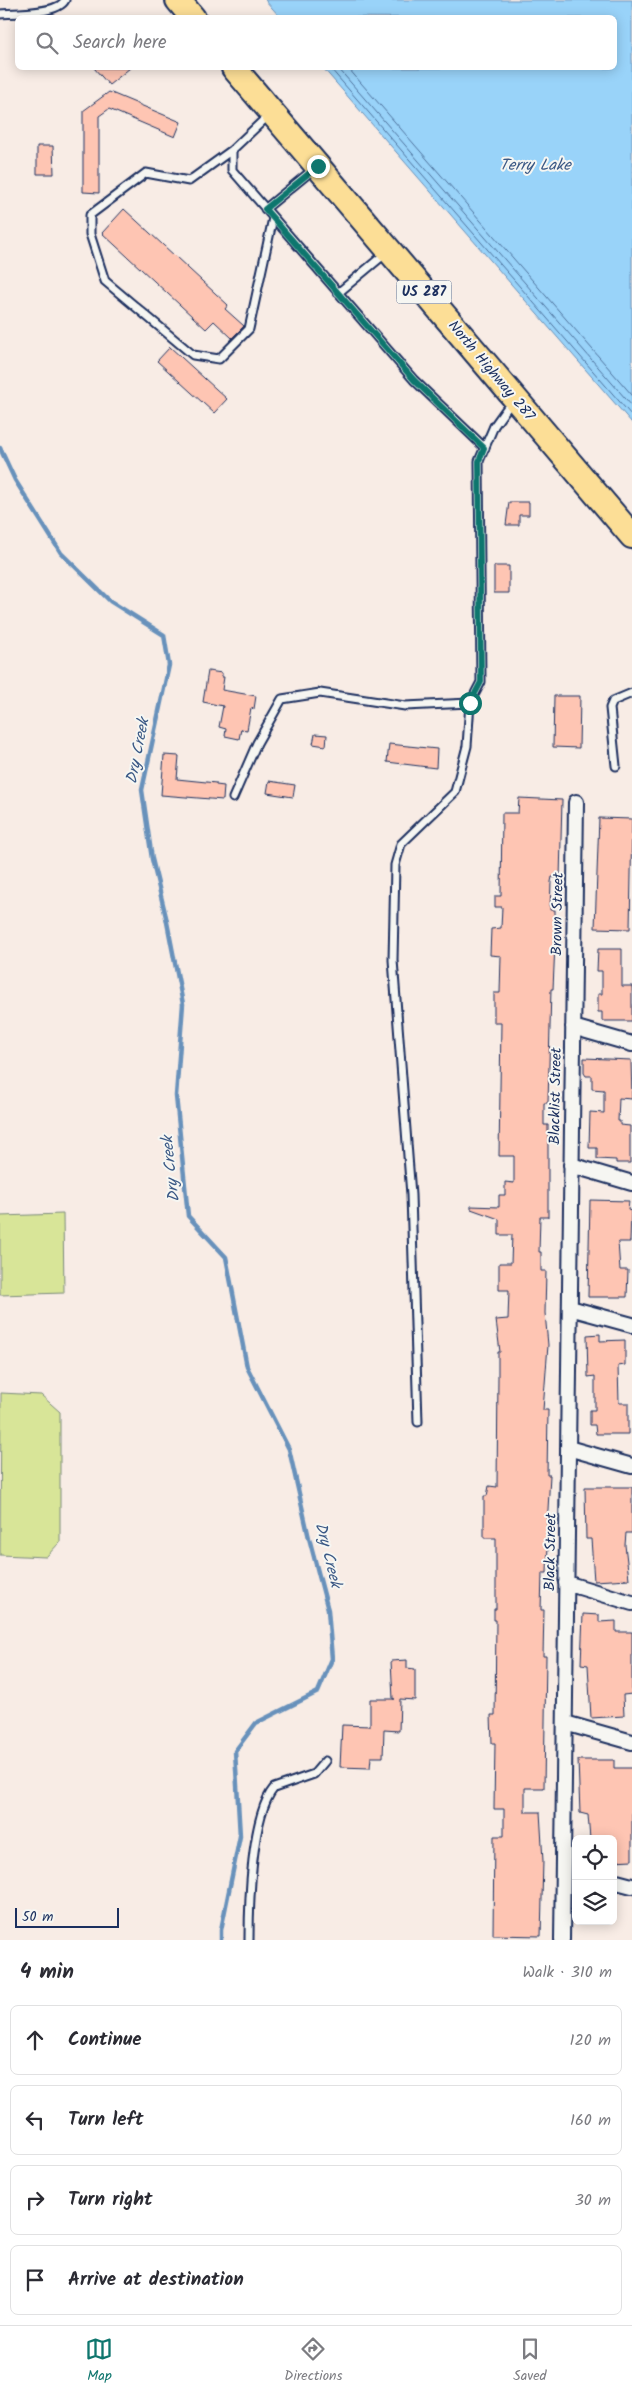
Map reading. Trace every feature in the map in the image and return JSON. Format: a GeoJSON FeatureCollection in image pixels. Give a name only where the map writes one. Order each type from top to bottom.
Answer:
{"type":"FeatureCollection","features":[{"type":"Feature","properties":{"kind":"highway"},"geometry":{"type":"LineString","coordinates":[[178,0],[190,15]]}},
{"type":"Feature","properties":{"kind":"highway","name":"North Highway 287"},"geometry":{"type":"LineString","coordinates":[[236,70],[632,536]]}},
{"type":"Feature","properties":{"kind":"street","name":"Brown Street"},"geometry":{"type":"LineString","coordinates":[[573,1027],[576,802]]}},
{"type":"Feature","properties":{"kind":"street"},"geometry":{"type":"LineString","coordinates":[[573,1027],[632,1044]]}},
{"type":"Feature","properties":{"kind":"street","name":"Blacklist Street"},"geometry":{"type":"LineString","coordinates":[[571,1165],[573,1027]]}},
{"type":"Feature","properties":{"kind":"street"},"geometry":{"type":"LineString","coordinates":[[571,1165],[632,1183]]}},
{"type":"Feature","properties":{"kind":"street","name":"Black Street"},"geometry":{"type":"LineString","coordinates":[[562,1940],[570,1868],[565,1723],[571,1165]]}},
{"type":"Feature","properties":{"kind":"street"},"geometry":{"type":"LineString","coordinates":[[570,1308],[632,1324]]}},
{"type":"Feature","properties":{"kind":"street"},"geometry":{"type":"LineString","coordinates":[[568,1448],[632,1466]]}},
{"type":"Feature","properties":{"kind":"street"},"geometry":{"type":"LineString","coordinates":[[566,1583],[632,1603]]}},
{"type":"Feature","properties":{"kind":"street"},"geometry":{"type":"LineString","coordinates":[[565,1723],[632,1742]]}},
{"type":"Feature","properties":{"kind":"street"},"geometry":{"type":"LineString","coordinates":[[617,1882],[632,1886]]}},
{"type":"Feature","properties":{"kind":"lane"},"geometry":{"type":"LineString","coordinates":[[0,14],[53,10],[63,4],[65,0]]}},
{"type":"Feature","properties":{"kind":"lane"},"geometry":{"type":"LineString","coordinates":[[272,112],[232,150],[189,181],[146,174],[90,215],[90,234],[105,281],[193,355],[219,359],[249,329],[274,218]]}},
{"type":"Feature","properties":{"kind":"lane"},"geometry":{"type":"LineString","coordinates":[[232,150],[232,170],[414,380],[484,448]]}},
{"type":"Feature","properties":{"kind":"lane"},"geometry":{"type":"LineString","coordinates":[[265,209],[318,166]]}},
{"type":"Feature","properties":{"kind":"lane"},"geometry":{"type":"LineString","coordinates":[[338,292],[389,251]]}},
{"type":"Feature","properties":{"kind":"lane"},"geometry":{"type":"LineString","coordinates":[[418,1422],[411,1195],[393,960],[395,864],[401,844],[455,792],[467,746],[470,703],[481,682],[479,461],[494,426],[514,398]]}},
{"type":"Feature","properties":{"kind":"lane"},"geometry":{"type":"LineString","coordinates":[[233,798],[257,743],[282,699],[320,693],[405,706],[470,703]]}},
{"type":"Feature","properties":{"kind":"lane"},"geometry":{"type":"LineString","coordinates":[[616,766],[610,708],[613,701],[632,693]]}},
{"type":"Feature","properties":{"kind":"lane"},"geometry":{"type":"LineString","coordinates":[[249,1940],[251,1882],[259,1830],[267,1799],[274,1788],[314,1774],[325,1761]]}},
{"type":"Feature","properties":{"kind":"green space"},"geometry":{"type":"Polygon","coordinates":[[[63,1214],[64,1293],[0,1295],[0,1216],[63,1214]]]}},
{"type":"Feature","properties":{"kind":"green space"},"geometry":{"type":"Polygon","coordinates":[[[1,1393],[41,1395],[60,1412],[60,1542],[46,1557],[0,1555],[1,1393]]]}},
{"type":"Feature","properties":{"kind":"water","name":"Terry Lake"},"geometry":{"type":"Polygon","coordinates":[[[265,0],[632,0],[632,423],[325,70],[617,70],[617,15],[278,15],[265,0]]]}},
{"type":"Feature","properties":{"kind":"building"},"geometry":{"type":"Polygon","coordinates":[[[96,70],[128,70],[109,85],[96,70]]]}},
{"type":"Feature","properties":{"kind":"building"},"geometry":{"type":"Polygon","coordinates":[[[109,92],[181,122],[175,137],[109,109],[99,116],[99,193],[83,192],[83,111],[109,92]]]}},
{"type":"Feature","properties":{"kind":"building"},"geometry":{"type":"Polygon","coordinates":[[[37,146],[53,146],[54,174],[37,174],[37,146]]]}},
{"type":"Feature","properties":{"kind":"building"},"geometry":{"type":"Polygon","coordinates":[[[124,209],[228,305],[225,309],[244,326],[232,338],[214,321],[206,329],[102,233],[124,209]]]}},
{"type":"Feature","properties":{"kind":"building"},"geometry":{"type":"Polygon","coordinates":[[[170,347],[227,399],[214,413],[157,361],[170,347]]]}},
{"type":"Feature","properties":{"kind":"building"},"geometry":{"type":"Polygon","coordinates":[[[509,502],[529,502],[529,515],[519,515],[519,525],[506,525],[509,502]]]}},
{"type":"Feature","properties":{"kind":"building"},"geometry":{"type":"Polygon","coordinates":[[[494,566],[509,566],[509,593],[494,593],[494,566]]]}},
{"type":"Feature","properties":{"kind":"building"},"geometry":{"type":"Polygon","coordinates":[[[208,671],[222,673],[222,677],[224,677],[222,690],[256,696],[254,709],[251,708],[247,730],[241,729],[239,739],[225,736],[226,729],[219,727],[223,706],[203,702],[208,671]]]}},
{"type":"Feature","properties":{"kind":"building"},"geometry":{"type":"Polygon","coordinates":[[[554,696],[580,696],[579,748],[553,747],[554,696]]]}},
{"type":"Feature","properties":{"kind":"building"},"geometry":{"type":"Polygon","coordinates":[[[315,734],[327,735],[326,746],[313,744],[315,734]]]}},
{"type":"Feature","properties":{"kind":"building"},"geometry":{"type":"Polygon","coordinates":[[[389,744],[437,749],[436,768],[387,762],[389,744]]]}},
{"type":"Feature","properties":{"kind":"building"},"geometry":{"type":"Polygon","coordinates":[[[164,755],[179,756],[177,779],[216,783],[216,785],[224,786],[223,800],[161,795],[164,755]]]}},
{"type":"Feature","properties":{"kind":"building"},"geometry":{"type":"Polygon","coordinates":[[[269,781],[295,785],[293,797],[267,793],[269,781]]]}},
{"type":"Feature","properties":{"kind":"building"},"geometry":{"type":"Polygon","coordinates":[[[519,798],[562,800],[560,878],[552,877],[550,910],[555,910],[555,944],[553,989],[551,989],[548,1103],[544,1103],[544,1125],[548,1125],[548,1217],[540,1217],[539,1252],[541,1252],[541,1271],[546,1271],[545,1313],[548,1345],[543,1410],[548,1410],[547,1475],[550,1475],[546,1544],[548,1544],[547,1573],[542,1573],[541,1610],[544,1610],[543,1656],[546,1656],[544,1788],[525,1788],[525,1812],[540,1812],[543,1861],[541,1936],[493,1935],[494,1836],[504,1836],[504,1809],[494,1809],[495,1743],[492,1743],[491,1715],[495,1715],[496,1620],[494,1620],[494,1609],[496,1609],[496,1538],[484,1538],[484,1496],[487,1496],[489,1486],[497,1487],[498,1352],[500,1352],[496,1320],[508,1319],[509,1290],[499,1290],[499,1263],[511,1263],[512,1235],[499,1235],[499,1219],[471,1209],[471,1206],[499,1207],[499,1195],[505,1195],[505,1182],[514,1183],[514,1156],[499,1156],[501,1023],[494,1023],[494,993],[500,993],[501,956],[490,955],[491,929],[501,928],[502,907],[495,907],[495,896],[501,896],[502,813],[518,813],[519,798]]]}},
{"type":"Feature","properties":{"kind":"building"},"geometry":{"type":"Polygon","coordinates":[[[599,818],[632,819],[630,929],[595,928],[599,818]]]}},
{"type":"Feature","properties":{"kind":"building"},"geometry":{"type":"Polygon","coordinates":[[[598,949],[622,949],[622,986],[632,986],[632,1021],[602,1021],[602,1012],[598,1012],[598,994],[602,994],[602,971],[597,971],[598,949]]]}},
{"type":"Feature","properties":{"kind":"building"},"geometry":{"type":"Polygon","coordinates":[[[584,1058],[631,1060],[632,1099],[619,1098],[618,1121],[620,1121],[620,1125],[630,1126],[630,1163],[616,1163],[616,1160],[597,1159],[597,1148],[589,1148],[590,1112],[604,1113],[604,1090],[592,1089],[592,1076],[586,1076],[584,1073],[584,1058]]]}},
{"type":"Feature","properties":{"kind":"building"},"geometry":{"type":"Polygon","coordinates":[[[590,1200],[629,1201],[628,1210],[631,1211],[630,1242],[618,1242],[620,1270],[628,1270],[627,1297],[588,1297],[590,1200]]]}},
{"type":"Feature","properties":{"kind":"building"},"geometry":{"type":"Polygon","coordinates":[[[600,1334],[600,1341],[625,1340],[625,1365],[618,1366],[619,1403],[628,1403],[628,1434],[596,1434],[595,1425],[590,1425],[590,1410],[595,1410],[595,1376],[588,1377],[587,1335],[600,1334]]]}},
{"type":"Feature","properties":{"kind":"building"},"geometry":{"type":"Polygon","coordinates":[[[585,1487],[632,1487],[632,1533],[626,1533],[625,1545],[629,1579],[594,1581],[591,1539],[586,1539],[585,1487]]]}},
{"type":"Feature","properties":{"kind":"building"},"geometry":{"type":"Polygon","coordinates":[[[583,1614],[599,1615],[599,1622],[616,1621],[616,1632],[632,1632],[632,1694],[623,1695],[624,1716],[591,1718],[588,1665],[581,1664],[583,1614]]]}},
{"type":"Feature","properties":{"kind":"building"},"geometry":{"type":"Polygon","coordinates":[[[407,1660],[407,1668],[415,1669],[415,1700],[400,1699],[399,1731],[384,1730],[383,1757],[371,1757],[370,1768],[340,1767],[342,1725],[370,1726],[370,1699],[393,1699],[391,1661],[407,1660]]]}},
{"type":"Feature","properties":{"kind":"building"},"geometry":{"type":"Polygon","coordinates":[[[578,1760],[614,1760],[614,1768],[632,1768],[632,1860],[617,1861],[617,1835],[590,1835],[588,1815],[580,1813],[578,1760]]]}},
{"type":"Feature","properties":{"kind":"waterway","name":"Dry Creek"},"geometry":{"type":"LineString","coordinates":[[0,448],[15,480],[61,553],[110,601],[164,635],[169,665],[142,790],[152,859],[166,917],[183,1004],[176,1096],[188,1216],[226,1257],[247,1367],[289,1449],[309,1538],[328,1610],[332,1659],[318,1692],[256,1723],[235,1751],[240,1836],[221,1930],[221,1940]]}},
{"type":"Feature","properties":{"kind":"route"},"geometry":{"type":"LineString","coordinates":[[318,166],[265,209],[414,380],[484,448],[479,461],[481,682],[470,703]]}}]}
